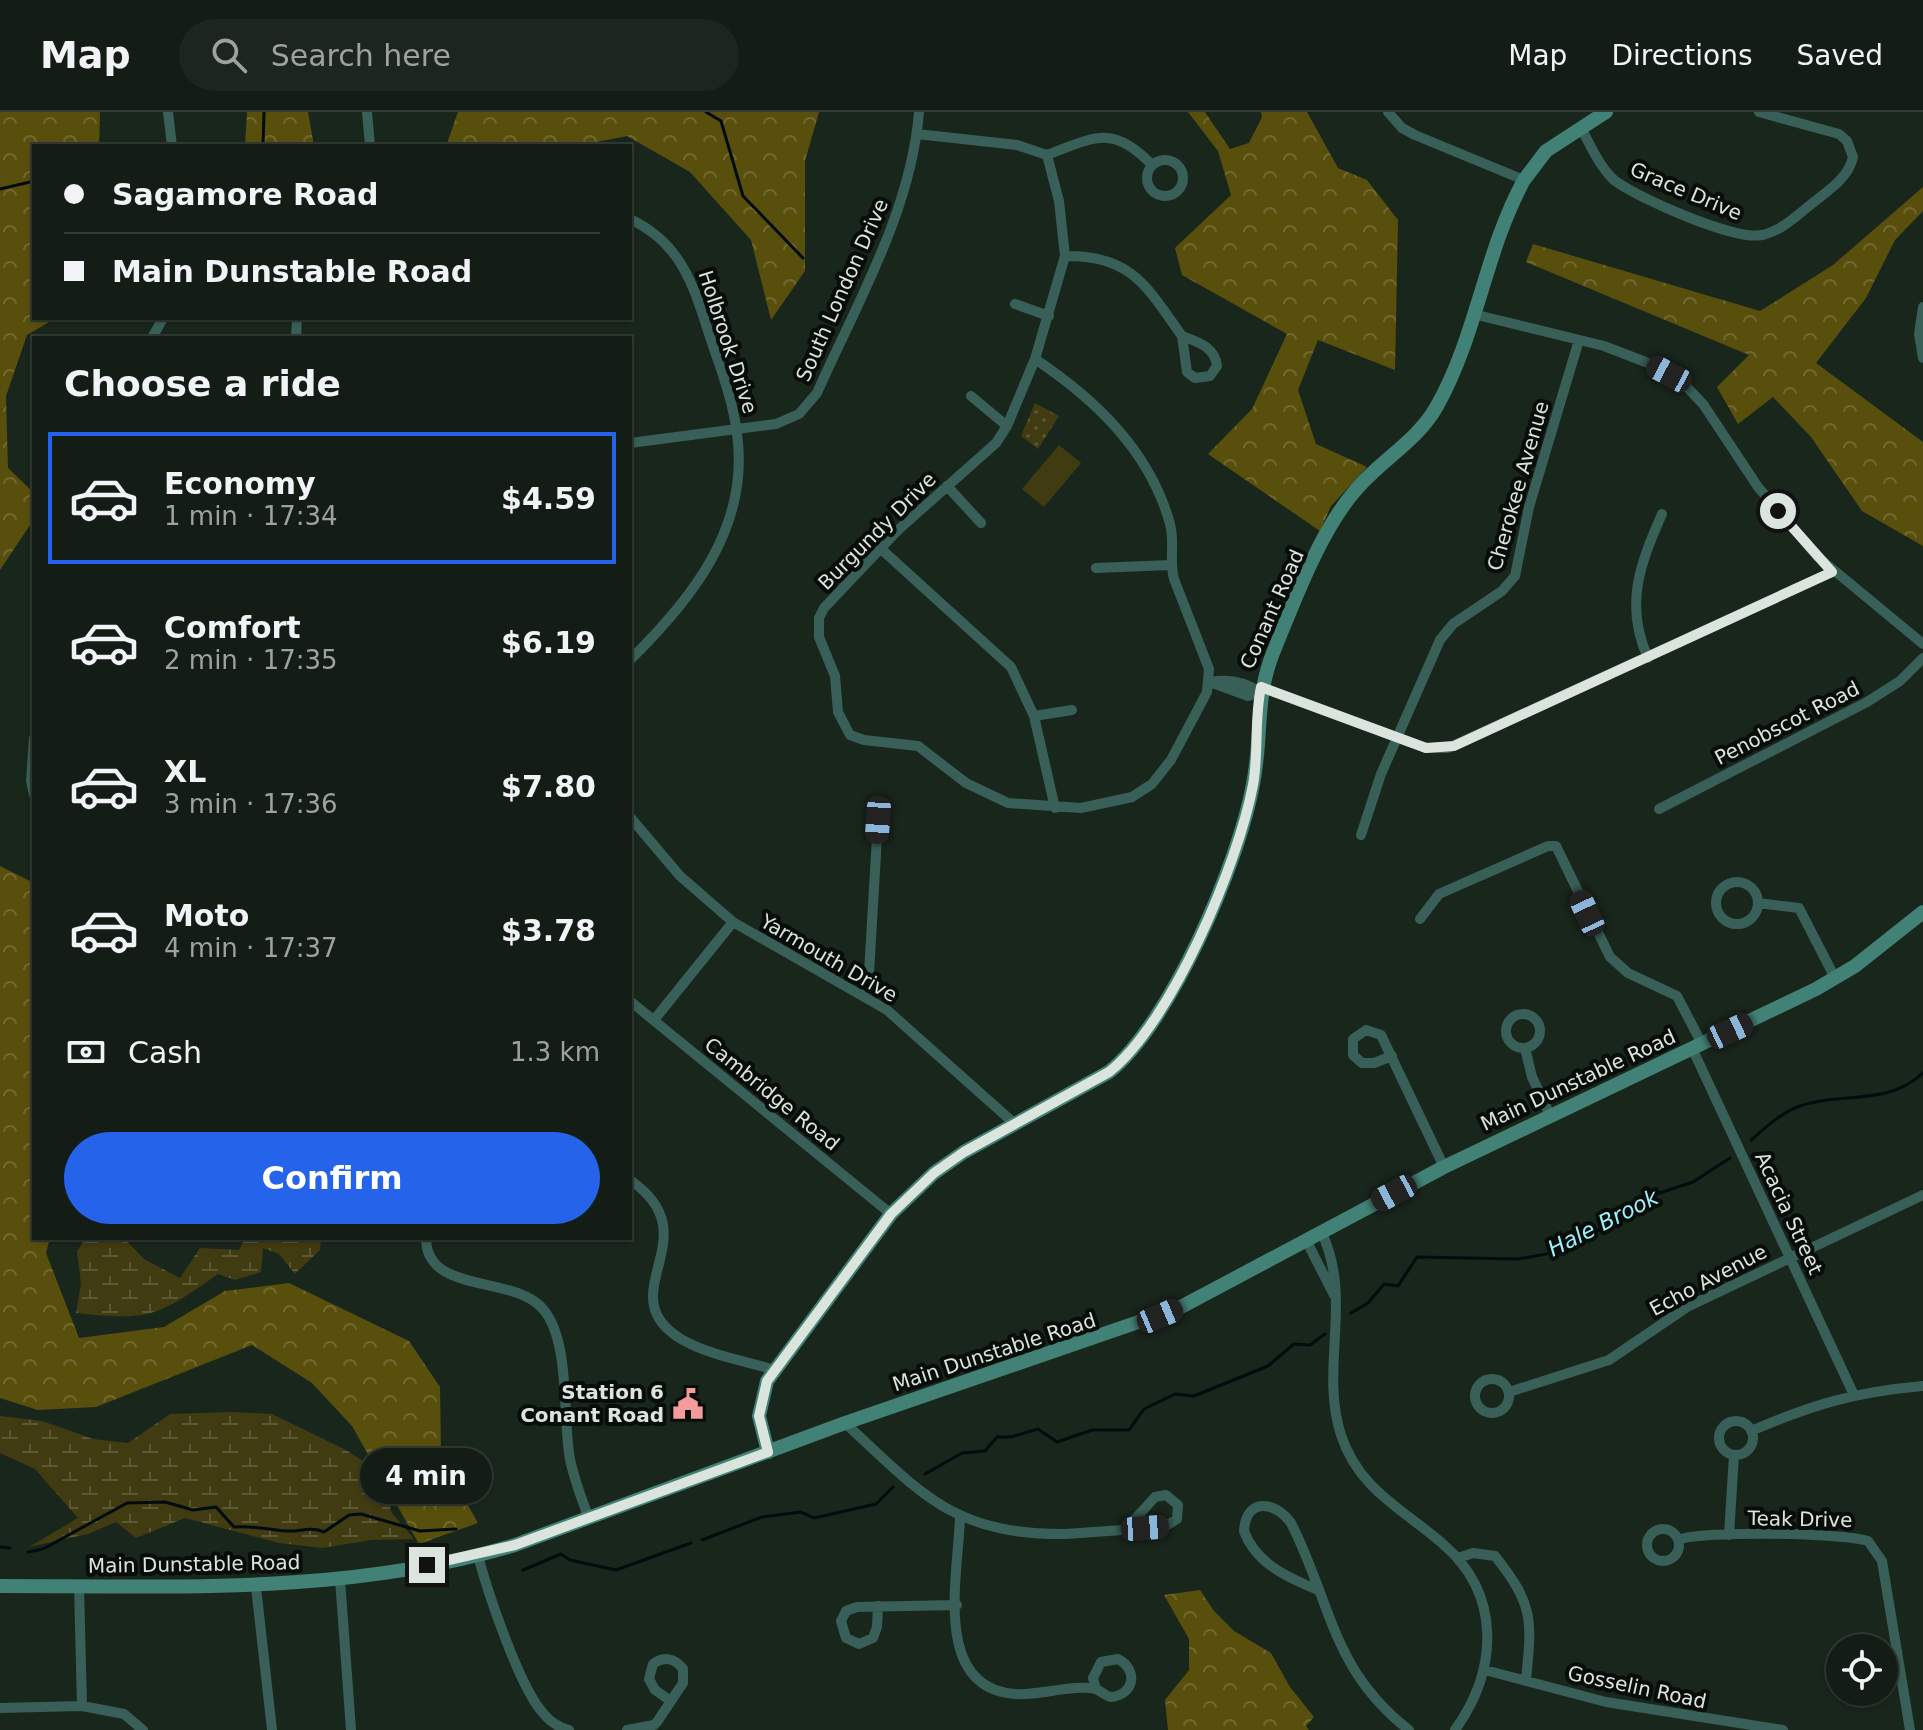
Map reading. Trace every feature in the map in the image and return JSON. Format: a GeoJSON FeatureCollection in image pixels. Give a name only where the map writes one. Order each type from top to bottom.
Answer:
{"type":"FeatureCollection","features":[{"type":"Feature","properties":{"kind":"main road","name":"Conant Road"},"geometry":{"type":"LineString","coordinates":[[768,1452],[759,1405],[762,1392],[891,1214],[934,1173],[964,1152],[1119,1064],[1152,1025],[1205,924],[1246,818],[1254,781],[1260,689],[1274,648],[1339,512],[1370,475],[1426,424],[1439,403],[1498,241],[1524,180],[1546,151],[1606,112]]}},
{"type":"Feature","properties":{"kind":"main road","name":"Main Dunstable Road"},"geometry":{"type":"LineString","coordinates":[[0,1586],[256,1587],[340,1579],[478,1556],[589,1519],[845,1423],[1142,1323],[1213,1291],[1444,1167],[1835,978],[1923,912]]}},
{"type":"Feature","properties":{"kind":"street"},"geometry":{"type":"LineString","coordinates":[[168,112],[172,144]]}},
{"type":"Feature","properties":{"kind":"street"},"geometry":{"type":"LineString","coordinates":[[367,112],[370,144]]}},
{"type":"Feature","properties":{"kind":"street","name":"South London Drive"},"geometry":{"type":"LineString","coordinates":[[632,443],[737,432],[791,419],[807,408],[817,393],[904,194],[919,112]]}},
{"type":"Feature","properties":{"kind":"street"},"geometry":{"type":"LineString","coordinates":[[1388,112],[1402,128],[1415,135],[1524,180]]}},
{"type":"Feature","properties":{"kind":"street","name":"Grace Drive"},"geometry":{"type":"LineString","coordinates":[[1581,128],[1603,167],[1626,188],[1735,233],[1761,235],[1784,225],[1823,195],[1845,174],[1853,157],[1847,141],[1839,134],[1759,112]]}},
{"type":"Feature","properties":{"kind":"street"},"geometry":{"type":"LineString","coordinates":[[917,134],[1017,145],[1047,155],[1080,142],[1111,137],[1130,144],[1152,165]]}},
{"type":"Feature","properties":{"kind":"street","name":"Burgundy Drive"},"geometry":{"type":"LineString","coordinates":[[1047,155],[1059,201],[1065,256],[1035,359],[1007,426],[996,443],[880,548],[819,618],[819,637],[835,676],[836,704],[844,728],[856,739],[918,746],[966,783],[997,799],[1055,808],[1117,801],[1152,784],[1180,746],[1210,682]]}},
{"type":"Feature","properties":{"kind":"street","name":"Holbrook Drive"},"geometry":{"type":"LineString","coordinates":[[632,220],[653,231],[672,247],[686,268],[737,432],[740,467],[736,500],[720,544],[683,606],[632,658]]}},
{"type":"Feature","properties":{"kind":"street"},"geometry":{"type":"LineString","coordinates":[[1065,256],[1095,258],[1130,270],[1145,284],[1182,336]]}},
{"type":"Feature","properties":{"kind":"street"},"geometry":{"type":"LineString","coordinates":[[1015,304],[1049,316]]}},
{"type":"Feature","properties":{"kind":"street"},"geometry":{"type":"LineString","coordinates":[[1923,307],[1919,334],[1923,358]]}},
{"type":"Feature","properties":{"kind":"street"},"geometry":{"type":"LineString","coordinates":[[1473,314],[1579,340],[1648,363],[1688,387],[1758,487],[1832,572],[1923,644]]}},
{"type":"Feature","properties":{"kind":"street","name":"Cherokee Avenue"},"geometry":{"type":"LineString","coordinates":[[1361,835],[1397,738],[1445,631],[1502,591],[1515,576],[1529,507],[1579,340]]}},
{"type":"Feature","properties":{"kind":"street"},"geometry":{"type":"LineString","coordinates":[[1035,359],[1087,396],[1125,438],[1167,514],[1172,535],[1170,565],[1206,661],[1210,682],[1225,679],[1247,684],[1426,748],[1454,746],[1832,572]]}},
{"type":"Feature","properties":{"kind":"street"},"geometry":{"type":"LineString","coordinates":[[971,396],[1007,426]]}},
{"type":"Feature","properties":{"kind":"street"},"geometry":{"type":"LineString","coordinates":[[947,486],[981,523]]}},
{"type":"Feature","properties":{"kind":"street"},"geometry":{"type":"LineString","coordinates":[[1648,658],[1637,632],[1634,596],[1642,559],[1662,514]]}},
{"type":"Feature","properties":{"kind":"street"},"geometry":{"type":"LineString","coordinates":[[880,548],[1002,656],[1020,682],[1034,716],[1055,808]]}},
{"type":"Feature","properties":{"kind":"street"},"geometry":{"type":"LineString","coordinates":[[1096,568],[1170,565]]}},
{"type":"Feature","properties":{"kind":"street","name":"Penobscot Road"},"geometry":{"type":"LineString","coordinates":[[1659,809],[1867,702],[1900,681],[1923,658]]}},
{"type":"Feature","properties":{"kind":"street"},"geometry":{"type":"LineString","coordinates":[[1034,716],[1072,710]]}},
{"type":"Feature","properties":{"kind":"street","name":"Yarmouth Drive"},"geometry":{"type":"LineString","coordinates":[[632,819],[680,876],[733,922],[795,960],[864,995],[905,1025],[1016,1125]]}},
{"type":"Feature","properties":{"kind":"street"},"geometry":{"type":"LineString","coordinates":[[864,995],[869,973],[878,820]]}},
{"type":"Feature","properties":{"kind":"street","name":"Acacia Street"},"geometry":{"type":"LineString","coordinates":[[1420,919],[1439,894],[1548,846],[1556,846],[1610,957],[1628,973],[1677,996],[1790,1258],[1853,1393]]}},
{"type":"Feature","properties":{"kind":"street"},"geometry":{"type":"LineString","coordinates":[[1741,882],[1753,890],[1758,903],[1753,916],[1736,924],[1719,914],[1716,902],[1727,884],[1741,882]]}},
{"type":"Feature","properties":{"kind":"street"},"geometry":{"type":"LineString","coordinates":[[1758,903],[1799,908],[1835,978]]}},
{"type":"Feature","properties":{"kind":"street"},"geometry":{"type":"LineString","coordinates":[[654,1020],[733,922]]}},
{"type":"Feature","properties":{"kind":"street","name":"Cambridge Road"},"geometry":{"type":"LineString","coordinates":[[632,1003],[891,1214]]}},
{"type":"Feature","properties":{"kind":"street"},"geometry":{"type":"LineString","coordinates":[[1525,1048],[1529,1069],[1550,1115]]}},
{"type":"Feature","properties":{"kind":"street"},"geometry":{"type":"LineString","coordinates":[[1392,1056],[1444,1167]]}},
{"type":"Feature","properties":{"kind":"street"},"geometry":{"type":"LineString","coordinates":[[632,1182],[656,1202],[665,1222],[653,1280],[654,1301],[662,1320],[692,1344],[775,1370]]}},
{"type":"Feature","properties":{"kind":"street","name":"Echo Avenue"},"geometry":{"type":"LineString","coordinates":[[1509,1392],[1609,1360],[1687,1307],[1923,1195]]}},
{"type":"Feature","properties":{"kind":"street"},"geometry":{"type":"LineString","coordinates":[[1321,1231],[1335,1269],[1338,1335],[1333,1393],[1347,1450],[1372,1489],[1458,1558],[1475,1583],[1487,1617],[1485,1670],[1471,1707],[1455,1730]]}},
{"type":"Feature","properties":{"kind":"street"},"geometry":{"type":"LineString","coordinates":[[426,1240],[426,1253],[437,1268],[521,1293],[547,1314],[557,1339],[570,1460],[589,1519]]}},
{"type":"Feature","properties":{"kind":"street"},"geometry":{"type":"LineString","coordinates":[[1306,1240],[1334,1296]]}},
{"type":"Feature","properties":{"kind":"street"},"geometry":{"type":"LineString","coordinates":[[1751,1431],[1853,1393],[1923,1386]]}},
{"type":"Feature","properties":{"kind":"street"},"geometry":{"type":"LineString","coordinates":[[1734,1455],[1721,1445],[1723,1429],[1737,1422],[1751,1431]]}},
{"type":"Feature","properties":{"kind":"street"},"geometry":{"type":"LineString","coordinates":[[845,1423],[924,1496],[960,1518],[993,1528],[1041,1534],[1125,1530],[1169,1526],[1177,1519],[1178,1505],[1166,1495],[1155,1497],[1125,1530]]}},
{"type":"Feature","properties":{"kind":"street"},"geometry":{"type":"LineString","coordinates":[[1734,1455],[1750,1448],[1751,1431]]}},
{"type":"Feature","properties":{"kind":"street"},"geometry":{"type":"LineString","coordinates":[[1729,1535],[1734,1455]]}},
{"type":"Feature","properties":{"kind":"street"},"geometry":{"type":"LineString","coordinates":[[1318,1590],[1281,1574],[1254,1549],[1244,1531],[1247,1515],[1253,1508],[1268,1504],[1283,1512],[1300,1541],[1354,1674],[1373,1697],[1409,1730]]}},
{"type":"Feature","properties":{"kind":"street"},"geometry":{"type":"LineString","coordinates":[[960,1518],[956,1634],[960,1658],[978,1682],[1005,1693],[1021,1695],[1096,1689]]}},
{"type":"Feature","properties":{"kind":"street","name":"Teak Drive"},"geometry":{"type":"LineString","coordinates":[[1678,1540],[1689,1536],[1729,1535],[1847,1537],[1868,1541],[1875,1546],[1882,1561],[1910,1730]]}},
{"type":"Feature","properties":{"kind":"street"},"geometry":{"type":"LineString","coordinates":[[1458,1558],[1473,1553],[1495,1556],[1521,1594],[1531,1624],[1526,1680]]}},
{"type":"Feature","properties":{"kind":"street"},"geometry":{"type":"LineString","coordinates":[[478,1556],[491,1598],[533,1700],[548,1719],[569,1730]]}},
{"type":"Feature","properties":{"kind":"street"},"geometry":{"type":"LineString","coordinates":[[340,1579],[351,1730]]}},
{"type":"Feature","properties":{"kind":"street"},"geometry":{"type":"LineString","coordinates":[[79,1586],[82,1706]]}},
{"type":"Feature","properties":{"kind":"street"},"geometry":{"type":"LineString","coordinates":[[256,1587],[272,1730]]}},
{"type":"Feature","properties":{"kind":"street"},"geometry":{"type":"LineString","coordinates":[[878,1606],[957,1605]]}},
{"type":"Feature","properties":{"kind":"street","name":"Gosselin Road"},"geometry":{"type":"LineString","coordinates":[[1485,1670],[1606,1702],[1783,1730]]}},
{"type":"Feature","properties":{"kind":"street"},"geometry":{"type":"LineString","coordinates":[[627,1730],[654,1725],[671,1701]]}},
{"type":"Feature","properties":{"kind":"street"},"geometry":{"type":"LineString","coordinates":[[0,1708],[82,1706],[124,1714],[143,1730]]}},
{"type":"Feature","properties":{"kind":"green space"},"geometry":{"type":"Polygon","coordinates":[[[0,112],[100,112],[99,144],[32,144],[32,320],[53,320],[27,335],[6,396],[8,468],[32,491],[32,522],[0,570],[0,112]]]}},
{"type":"Feature","properties":{"kind":"green space"},"geometry":{"type":"Polygon","coordinates":[[[247,112],[308,112],[314,144],[245,144],[247,112]]]}},
{"type":"Feature","properties":{"kind":"green space"},"geometry":{"type":"Polygon","coordinates":[[[458,112],[819,112],[805,161],[805,271],[771,320],[751,240],[690,172],[627,136],[587,144],[447,144],[458,112]]]}},
{"type":"Feature","properties":{"kind":"green space"},"geometry":{"type":"Polygon","coordinates":[[[1188,112],[1205,112],[1230,149],[1249,143],[1262,117],[1261,112],[1307,112],[1338,168],[1367,180],[1398,220],[1395,370],[1318,340],[1298,390],[1316,444],[1367,467],[1331,506],[1320,531],[1208,454],[1252,409],[1287,334],[1182,275],[1175,248],[1231,195],[1218,151],[1188,112]]]}},
{"type":"Feature","properties":{"kind":"green space"},"geometry":{"type":"Polygon","coordinates":[[[1923,187],[1923,211],[1895,240],[1866,298],[1816,363],[1923,442],[1923,546],[1862,511],[1811,437],[1773,397],[1738,424],[1717,387],[1749,355],[1526,262],[1533,244],[1760,311],[1833,265],[1923,187]]]}},
{"type":"Feature","properties":{"kind":"green space"},"geometry":{"type":"Polygon","coordinates":[[[1035,403],[1059,416],[1038,449],[1021,436],[1035,403]]]}},
{"type":"Feature","properties":{"kind":"green space"},"geometry":{"type":"Polygon","coordinates":[[[1059,445],[1081,463],[1044,507],[1022,489],[1059,445]]]}},
{"type":"Feature","properties":{"kind":"green space"},"geometry":{"type":"Polygon","coordinates":[[[0,866],[32,882],[32,1240],[49,1240],[46,1253],[79,1338],[164,1327],[225,1291],[289,1283],[409,1341],[440,1387],[441,1457],[478,1523],[419,1544],[352,1426],[312,1383],[252,1345],[96,1407],[38,1410],[0,1398],[0,866]]]}},
{"type":"Feature","properties":{"kind":"green space"},"geometry":{"type":"Polygon","coordinates":[[[85,1240],[126,1240],[144,1259],[180,1278],[200,1248],[239,1250],[244,1240],[321,1240],[320,1250],[295,1274],[279,1254],[263,1248],[261,1272],[235,1280],[218,1274],[166,1307],[137,1316],[76,1313],[81,1284],[77,1251],[85,1240]]]}},
{"type":"Feature","properties":{"kind":"green space"},"geometry":{"type":"Polygon","coordinates":[[[170,1414],[272,1414],[346,1450],[376,1470],[392,1513],[414,1539],[371,1540],[323,1548],[279,1543],[185,1518],[136,1538],[116,1522],[88,1534],[29,1547],[78,1518],[35,1469],[0,1453],[0,1416],[42,1421],[93,1439],[128,1443],[170,1414]]]}},
{"type":"Feature","properties":{"kind":"green space"},"geometry":{"type":"Polygon","coordinates":[[[1200,1590],[1214,1611],[1234,1631],[1271,1653],[1290,1687],[1314,1717],[1306,1726],[1309,1730],[1168,1730],[1165,1700],[1189,1670],[1189,1639],[1164,1595],[1200,1590]]]}},
{"type":"Feature","properties":{"kind":"waterway"},"geometry":{"type":"LineString","coordinates":[[263,144],[264,112]]}},
{"type":"Feature","properties":{"kind":"waterway"},"geometry":{"type":"LineString","coordinates":[[706,112],[721,121],[743,196],[803,258]]}},
{"type":"Feature","properties":{"kind":"waterway"},"geometry":{"type":"LineString","coordinates":[[0,189],[32,181]]}},
{"type":"Feature","properties":{"kind":"waterway","name":"Hale Brook"},"geometry":{"type":"LineString","coordinates":[[1751,1140],[1797,1107],[1894,1090],[1909,1084],[1923,1073]]}},
{"type":"Feature","properties":{"kind":"waterway","name":"Hale Brook"},"geometry":{"type":"LineString","coordinates":[[1351,1313],[1368,1303],[1384,1284],[1398,1286],[1417,1257],[1518,1259],[1546,1254],[1598,1231],[1610,1217],[1641,1199],[1693,1182],[1730,1158]]}},
{"type":"Feature","properties":{"kind":"waterway","name":"Hale Brook"},"geometry":{"type":"LineString","coordinates":[[925,1474],[962,1453],[985,1451],[997,1437],[1011,1437],[1038,1429],[1057,1442],[1092,1430],[1129,1430],[1144,1409],[1175,1394],[1194,1396],[1268,1366],[1294,1344],[1310,1345],[1325,1334]]}},
{"type":"Feature","properties":{"kind":"waterway","name":"Hale Brook"},"geometry":{"type":"LineString","coordinates":[[702,1540],[762,1517],[801,1512],[814,1518],[876,1504],[893,1487]]}},
{"type":"Feature","properties":{"kind":"waterway","name":"Hale Brook"},"geometry":{"type":"LineString","coordinates":[[28,1552],[43,1549],[127,1503],[165,1502],[193,1510],[216,1507],[234,1527],[286,1531],[314,1529],[324,1532],[349,1515],[361,1514],[420,1531],[456,1529]]}},
{"type":"Feature","properties":{"kind":"waterway","name":"Hale Brook"},"geometry":{"type":"LineString","coordinates":[[523,1570],[561,1554],[570,1560],[616,1570],[691,1543]]}},
{"type":"Feature","properties":{"kind":"waterway","name":"Hale Brook"},"geometry":{"type":"LineString","coordinates":[[0,1547],[10,1548]]}},
{"type":"Feature","properties":{"kind":"place","name":"Station 6 Conant Road"},"geometry":{"type":"Point","coordinates":[688,1404]}},
{"type":"Feature","properties":{"kind":"route"},"geometry":{"type":"LineString","coordinates":[[427,1565],[478,1556],[515,1545],[768,1452],[759,1416],[759,1405],[767,1381],[891,1214],[934,1173],[964,1152],[1047,1110],[1109,1072],[1128,1056],[1152,1025],[1205,924],[1246,818],[1254,781],[1261,687],[1426,748],[1454,746],[1832,572],[1778,511]]}}]}
